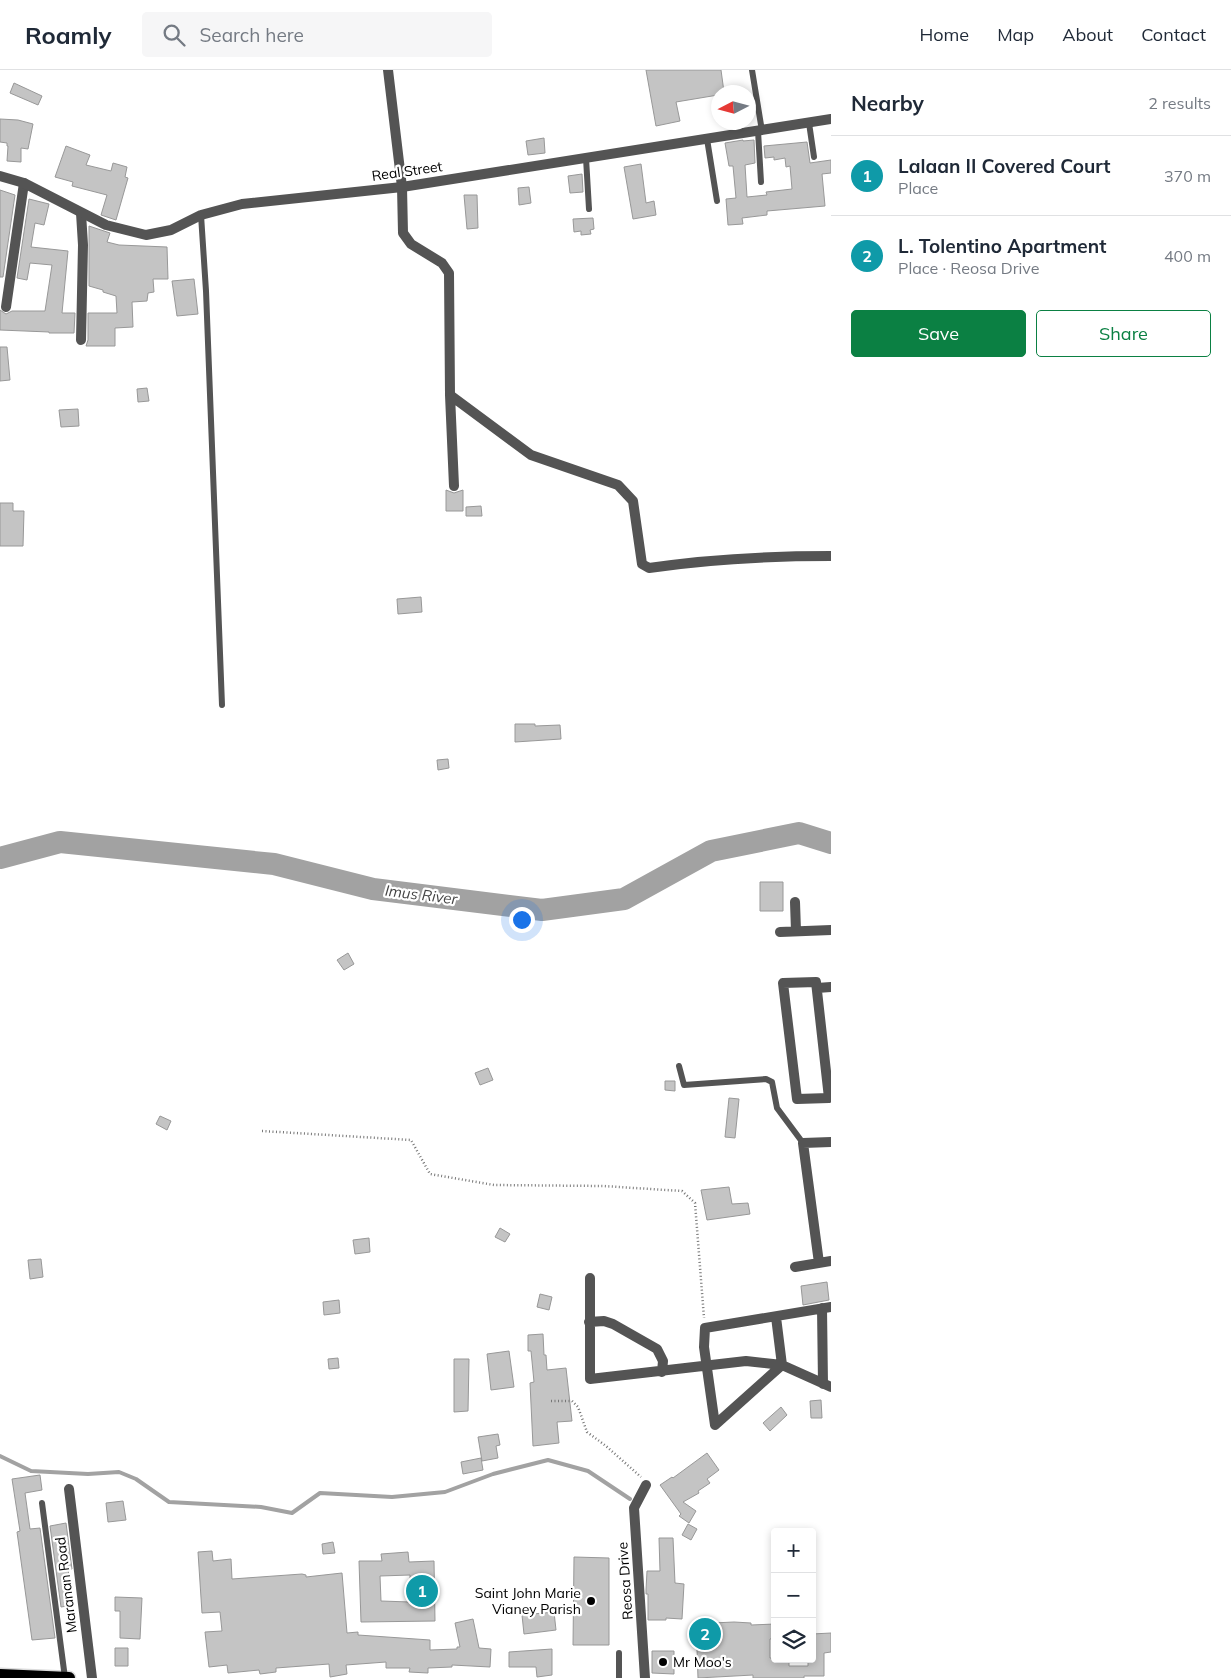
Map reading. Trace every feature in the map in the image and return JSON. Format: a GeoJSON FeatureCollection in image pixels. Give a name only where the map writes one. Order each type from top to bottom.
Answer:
{"type":"FeatureCollection","features":[{"type":"Feature","properties":{"kind":"main road"},"geometry":{"type":"LineString","coordinates":[[0,1675],[69,1678]]}},
{"type":"Feature","properties":{"kind":"street"},"geometry":{"type":"LineString","coordinates":[[388,70],[402,187],[403,234],[411,244],[442,263],[450,273],[450,394],[454,486]]}},
{"type":"Feature","properties":{"kind":"street","name":"Real Street"},"geometry":{"type":"LineString","coordinates":[[0,176],[24,183],[106,225],[146,235],[171,230],[201,215],[242,204],[402,187],[831,119]]}},
{"type":"Feature","properties":{"kind":"street"},"geometry":{"type":"LineString","coordinates":[[6,307],[24,183]]}},
{"type":"Feature","properties":{"kind":"street"},"geometry":{"type":"LineString","coordinates":[[81,340],[82,212]]}},
{"type":"Feature","properties":{"kind":"street"},"geometry":{"type":"LineString","coordinates":[[450,394],[531,455],[618,485],[633,501],[642,564],[649,568],[687,562],[762,557],[831,556]]}},
{"type":"Feature","properties":{"kind":"street"},"geometry":{"type":"LineString","coordinates":[[795,902],[796,931]]}},
{"type":"Feature","properties":{"kind":"street"},"geometry":{"type":"LineString","coordinates":[[780,932],[831,930]]}},
{"type":"Feature","properties":{"kind":"street"},"geometry":{"type":"LineString","coordinates":[[816,982],[817,988],[829,1098],[797,1099],[782,983],[816,982]]}},
{"type":"Feature","properties":{"kind":"street"},"geometry":{"type":"LineString","coordinates":[[817,988],[831,986]]}},
{"type":"Feature","properties":{"kind":"street"},"geometry":{"type":"LineString","coordinates":[[819,1263],[803,1144],[831,1142]]}},
{"type":"Feature","properties":{"kind":"street"},"geometry":{"type":"LineString","coordinates":[[794,1267],[831,1261]]}},
{"type":"Feature","properties":{"kind":"street"},"geometry":{"type":"LineString","coordinates":[[590,1278],[590,1378],[662,1372],[708,1366],[746,1361],[782,1365],[827,1385],[827,1308],[705,1328],[704,1347],[708,1366],[715,1425],[782,1365]]}},
{"type":"Feature","properties":{"kind":"street"},"geometry":{"type":"LineString","coordinates":[[776,1317],[782,1365]]}},
{"type":"Feature","properties":{"kind":"street"},"geometry":{"type":"LineString","coordinates":[[589,1322],[604,1321],[612,1324],[657,1349],[663,1361],[662,1372]]}},
{"type":"Feature","properties":{"kind":"street","name":"Reosa Drive"},"geometry":{"type":"LineString","coordinates":[[645,1678],[634,1508],[646,1485]]}},
{"type":"Feature","properties":{"kind":"street","name":"Maranan Road"},"geometry":{"type":"LineString","coordinates":[[69,1490],[92,1678]]}},
{"type":"Feature","properties":{"kind":"lane"},"geometry":{"type":"LineString","coordinates":[[752,70],[760,131],[761,182]]}},
{"type":"Feature","properties":{"kind":"lane"},"geometry":{"type":"LineString","coordinates":[[809,123],[814,156]]}},
{"type":"Feature","properties":{"kind":"lane"},"geometry":{"type":"LineString","coordinates":[[707,139],[717,201]]}},
{"type":"Feature","properties":{"kind":"lane"},"geometry":{"type":"LineString","coordinates":[[586,158],[589,209]]}},
{"type":"Feature","properties":{"kind":"lane"},"geometry":{"type":"LineString","coordinates":[[201,215],[206,291],[222,705]]}},
{"type":"Feature","properties":{"kind":"lane"},"geometry":{"type":"LineString","coordinates":[[679,1066],[684,1084],[766,1079],[772,1082],[778,1108],[803,1144]]}},
{"type":"Feature","properties":{"kind":"lane"},"geometry":{"type":"LineString","coordinates":[[42,1503],[65,1678]]}},
{"type":"Feature","properties":{"kind":"lane"},"geometry":{"type":"LineString","coordinates":[[619,1653],[619,1678]]}},
{"type":"Feature","properties":{"kind":"path"},"geometry":{"type":"LineString","coordinates":[[262,1131],[411,1140],[430,1174],[494,1185],[603,1186],[682,1191],[695,1203],[705,1328]]}},
{"type":"Feature","properties":{"kind":"path"},"geometry":{"type":"LineString","coordinates":[[551,1402],[572,1402],[578,1407],[587,1432],[620,1457],[641,1476],[646,1485]]}},
{"type":"Feature","properties":{"kind":"building"},"geometry":{"type":"Polygon","coordinates":[[[646,70],[721,70],[723,85],[711,85],[711,96],[676,102],[680,121],[656,126],[646,70]]]}},
{"type":"Feature","properties":{"kind":"building"},"geometry":{"type":"Polygon","coordinates":[[[14,83],[42,96],[38,105],[10,93],[14,83]]]}},
{"type":"Feature","properties":{"kind":"building"},"geometry":{"type":"Polygon","coordinates":[[[0,119],[18,120],[33,124],[28,149],[21,148],[21,162],[7,161],[7,143],[0,142],[0,119]]]}},
{"type":"Feature","properties":{"kind":"building"},"geometry":{"type":"Polygon","coordinates":[[[544,138],[545,153],[528,155],[526,141],[544,138]]]}},
{"type":"Feature","properties":{"kind":"building"},"geometry":{"type":"Polygon","coordinates":[[[754,140],[755,163],[745,165],[747,197],[767,195],[766,192],[792,189],[790,166],[786,167],[785,158],[774,160],[774,157],[765,158],[764,146],[807,142],[810,163],[831,160],[831,173],[822,174],[825,206],[767,211],[767,215],[742,218],[743,224],[728,225],[726,199],[736,198],[733,166],[729,166],[725,143],[754,140]]]}},
{"type":"Feature","properties":{"kind":"building"},"geometry":{"type":"Polygon","coordinates":[[[66,146],[90,155],[86,165],[111,171],[113,163],[127,167],[125,177],[128,178],[116,220],[101,215],[107,195],[72,186],[73,182],[55,177],[66,146]]]}},
{"type":"Feature","properties":{"kind":"building"},"geometry":{"type":"Polygon","coordinates":[[[641,164],[646,203],[654,201],[656,215],[633,219],[624,167],[641,164]]]}},
{"type":"Feature","properties":{"kind":"building"},"geometry":{"type":"Polygon","coordinates":[[[582,174],[583,192],[570,193],[568,176],[582,174]]]}},
{"type":"Feature","properties":{"kind":"building"},"geometry":{"type":"Polygon","coordinates":[[[529,187],[531,203],[519,205],[518,188],[529,187]]]}},
{"type":"Feature","properties":{"kind":"building"},"geometry":{"type":"Polygon","coordinates":[[[0,190],[15,195],[3,277],[0,277],[0,190]]]}},
{"type":"Feature","properties":{"kind":"building"},"geometry":{"type":"Polygon","coordinates":[[[464,195],[477,195],[478,228],[467,229],[464,195]]]}},
{"type":"Feature","properties":{"kind":"building"},"geometry":{"type":"Polygon","coordinates":[[[29,199],[49,204],[44,225],[35,223],[31,247],[68,251],[62,313],[75,313],[74,333],[0,330],[0,310],[6,314],[12,311],[45,311],[52,265],[30,263],[27,280],[17,278],[29,199]]]}},
{"type":"Feature","properties":{"kind":"building"},"geometry":{"type":"Polygon","coordinates":[[[593,218],[594,229],[590,230],[591,234],[581,235],[581,231],[574,232],[573,219],[593,218]]]}},
{"type":"Feature","properties":{"kind":"building"},"geometry":{"type":"Polygon","coordinates":[[[89,226],[110,233],[107,242],[119,245],[167,247],[168,279],[153,279],[154,292],[148,293],[147,301],[132,302],[133,327],[115,328],[115,346],[86,346],[88,340],[88,313],[117,313],[116,296],[89,286],[89,226]]]}},
{"type":"Feature","properties":{"kind":"building"},"geometry":{"type":"Polygon","coordinates":[[[194,279],[198,314],[177,316],[172,281],[194,279]]]}},
{"type":"Feature","properties":{"kind":"building"},"geometry":{"type":"Polygon","coordinates":[[[0,347],[7,347],[10,380],[0,381],[0,347]]]}},
{"type":"Feature","properties":{"kind":"building"},"geometry":{"type":"Polygon","coordinates":[[[147,388],[149,401],[138,402],[137,389],[147,388]]]}},
{"type":"Feature","properties":{"kind":"building"},"geometry":{"type":"Polygon","coordinates":[[[78,409],[79,426],[61,427],[59,410],[78,409]]]}},
{"type":"Feature","properties":{"kind":"building"},"geometry":{"type":"Polygon","coordinates":[[[446,490],[454,493],[463,490],[463,511],[446,511],[446,490]]]}},
{"type":"Feature","properties":{"kind":"building"},"geometry":{"type":"Polygon","coordinates":[[[0,503],[13,503],[13,511],[24,511],[23,546],[0,546],[0,503]]]}},
{"type":"Feature","properties":{"kind":"building"},"geometry":{"type":"Polygon","coordinates":[[[481,506],[482,516],[466,516],[466,507],[481,506]]]}},
{"type":"Feature","properties":{"kind":"building"},"geometry":{"type":"Polygon","coordinates":[[[421,597],[422,612],[398,614],[397,599],[421,597]]]}},
{"type":"Feature","properties":{"kind":"building"},"geometry":{"type":"Polygon","coordinates":[[[515,724],[535,724],[535,726],[560,725],[561,739],[515,742],[515,724]]]}},
{"type":"Feature","properties":{"kind":"building"},"geometry":{"type":"Polygon","coordinates":[[[448,759],[449,768],[438,770],[437,760],[448,759]]]}},
{"type":"Feature","properties":{"kind":"building"},"geometry":{"type":"Polygon","coordinates":[[[760,882],[783,882],[783,911],[760,911],[760,882]]]}},
{"type":"Feature","properties":{"kind":"building"},"geometry":{"type":"Polygon","coordinates":[[[348,953],[354,964],[344,970],[337,960],[348,953]]]}},
{"type":"Feature","properties":{"kind":"building"},"geometry":{"type":"Polygon","coordinates":[[[488,1068],[493,1080],[480,1085],[475,1073],[488,1068]]]}},
{"type":"Feature","properties":{"kind":"building"},"geometry":{"type":"Polygon","coordinates":[[[665,1081],[675,1081],[675,1091],[665,1090],[665,1081]]]}},
{"type":"Feature","properties":{"kind":"building"},"geometry":{"type":"Polygon","coordinates":[[[729,1098],[739,1099],[735,1138],[725,1137],[729,1098]]]}},
{"type":"Feature","properties":{"kind":"building"},"geometry":{"type":"Polygon","coordinates":[[[160,1116],[171,1121],[167,1130],[156,1124],[160,1116]]]}},
{"type":"Feature","properties":{"kind":"building"},"geometry":{"type":"Polygon","coordinates":[[[729,1187],[732,1204],[748,1203],[750,1214],[707,1220],[701,1190],[729,1187]]]}},
{"type":"Feature","properties":{"kind":"building"},"geometry":{"type":"Polygon","coordinates":[[[500,1228],[510,1234],[505,1242],[495,1237],[500,1228]]]}},
{"type":"Feature","properties":{"kind":"building"},"geometry":{"type":"Polygon","coordinates":[[[369,1238],[370,1252],[355,1254],[353,1240],[369,1238]]]}},
{"type":"Feature","properties":{"kind":"building"},"geometry":{"type":"Polygon","coordinates":[[[41,1259],[43,1277],[30,1279],[28,1260],[41,1259]]]}},
{"type":"Feature","properties":{"kind":"building"},"geometry":{"type":"Polygon","coordinates":[[[827,1282],[829,1300],[803,1305],[801,1286],[827,1282]]]}},
{"type":"Feature","properties":{"kind":"building"},"geometry":{"type":"Polygon","coordinates":[[[540,1294],[552,1297],[549,1310],[537,1307],[540,1294]]]}},
{"type":"Feature","properties":{"kind":"building"},"geometry":{"type":"Polygon","coordinates":[[[339,1300],[340,1313],[324,1315],[323,1302],[339,1300]]]}},
{"type":"Feature","properties":{"kind":"building"},"geometry":{"type":"Polygon","coordinates":[[[543,1334],[547,1370],[566,1368],[572,1421],[557,1422],[559,1443],[533,1446],[530,1383],[534,1382],[531,1351],[528,1351],[528,1335],[543,1334]]]}},
{"type":"Feature","properties":{"kind":"building"},"geometry":{"type":"Polygon","coordinates":[[[509,1351],[514,1387],[491,1390],[487,1354],[509,1351]]]}},
{"type":"Feature","properties":{"kind":"building"},"geometry":{"type":"Polygon","coordinates":[[[338,1358],[339,1368],[329,1369],[328,1359],[338,1358]]]}},
{"type":"Feature","properties":{"kind":"building"},"geometry":{"type":"Polygon","coordinates":[[[454,1359],[469,1359],[468,1411],[454,1412],[454,1359]]]}},
{"type":"Feature","properties":{"kind":"building"},"geometry":{"type":"Polygon","coordinates":[[[821,1400],[822,1418],[811,1418],[810,1401],[821,1400]]]}},
{"type":"Feature","properties":{"kind":"building"},"geometry":{"type":"Polygon","coordinates":[[[781,1407],[787,1415],[770,1431],[763,1423],[781,1407]]]}},
{"type":"Feature","properties":{"kind":"building"},"geometry":{"type":"Polygon","coordinates":[[[498,1434],[500,1445],[496,1446],[498,1458],[482,1461],[478,1437],[498,1434]]]}},
{"type":"Feature","properties":{"kind":"building"},"geometry":{"type":"Polygon","coordinates":[[[707,1453],[719,1470],[707,1479],[710,1483],[698,1491],[699,1493],[683,1502],[696,1511],[689,1523],[679,1516],[681,1514],[660,1485],[673,1478],[707,1453]]]}},
{"type":"Feature","properties":{"kind":"building"},"geometry":{"type":"Polygon","coordinates":[[[481,1458],[483,1470],[463,1474],[461,1462],[481,1458]]]}},
{"type":"Feature","properties":{"kind":"building"},"geometry":{"type":"Polygon","coordinates":[[[40,1475],[42,1490],[25,1493],[30,1529],[40,1528],[55,1638],[32,1640],[17,1532],[20,1531],[12,1479],[40,1475]]]}},
{"type":"Feature","properties":{"kind":"building"},"geometry":{"type":"Polygon","coordinates":[[[123,1501],[126,1520],[108,1522],[106,1503],[123,1501]]]}},
{"type":"Feature","properties":{"kind":"building"},"geometry":{"type":"Polygon","coordinates":[[[66,1523],[72,1569],[68,1569],[73,1605],[61,1607],[50,1526],[66,1523]]]}},
{"type":"Feature","properties":{"kind":"building"},"geometry":{"type":"Polygon","coordinates":[[[688,1524],[697,1529],[691,1540],[682,1535],[688,1524]]]}},
{"type":"Feature","properties":{"kind":"building"},"geometry":{"type":"Polygon","coordinates":[[[659,1538],[673,1538],[675,1583],[684,1584],[682,1619],[648,1620],[647,1571],[660,1571],[659,1538]]]}},
{"type":"Feature","properties":{"kind":"building"},"geometry":{"type":"Polygon","coordinates":[[[333,1542],[335,1553],[323,1554],[322,1544],[333,1542]]]}},
{"type":"Feature","properties":{"kind":"building"},"geometry":{"type":"Polygon","coordinates":[[[212,1551],[213,1561],[231,1559],[232,1579],[302,1574],[306,1575],[306,1577],[342,1573],[347,1633],[358,1632],[358,1635],[430,1640],[430,1650],[457,1649],[457,1647],[460,1647],[455,1623],[473,1619],[479,1648],[491,1649],[490,1667],[452,1665],[452,1667],[428,1668],[428,1673],[409,1672],[410,1668],[386,1668],[386,1662],[346,1665],[347,1674],[330,1677],[329,1664],[276,1668],[276,1672],[260,1674],[259,1670],[228,1673],[227,1665],[209,1667],[205,1632],[222,1631],[220,1612],[202,1613],[198,1552],[212,1551]]]}},
{"type":"Feature","properties":{"kind":"building"},"geometry":{"type":"Polygon","coordinates":[[[408,1552],[409,1562],[434,1561],[435,1621],[361,1622],[359,1561],[382,1561],[381,1554],[408,1552]],[[410,1575],[380,1576],[381,1601],[410,1602],[410,1575]]]}},
{"type":"Feature","properties":{"kind":"building","name":"Saint John Marie Vianey Parish"},"geometry":{"type":"Polygon","coordinates":[[[574,1557],[609,1558],[609,1645],[573,1645],[574,1557]]]}},
{"type":"Feature","properties":{"kind":"building"},"geometry":{"type":"Polygon","coordinates":[[[115,1597],[142,1598],[140,1639],[120,1638],[120,1611],[115,1611],[115,1597]]]}},
{"type":"Feature","properties":{"kind":"building"},"geometry":{"type":"Polygon","coordinates":[[[554,1612],[556,1630],[524,1634],[522,1615],[554,1612]]]}},
{"type":"Feature","properties":{"kind":"building"},"geometry":{"type":"Polygon","coordinates":[[[696,1621],[751,1623],[751,1625],[771,1624],[771,1663],[789,1663],[789,1666],[808,1666],[808,1663],[816,1663],[816,1634],[831,1633],[831,1652],[824,1653],[824,1676],[753,1678],[753,1675],[698,1678],[696,1621]]]}},
{"type":"Feature","properties":{"kind":"building"},"geometry":{"type":"Polygon","coordinates":[[[115,1648],[128,1648],[128,1666],[115,1666],[115,1648]]]}},
{"type":"Feature","properties":{"kind":"building"},"geometry":{"type":"Polygon","coordinates":[[[552,1649],[552,1675],[537,1677],[536,1667],[509,1667],[509,1652],[552,1649]]]}},
{"type":"Feature","properties":{"kind":"building","name":"Mr Moo's"},"geometry":{"type":"Polygon","coordinates":[[[652,1651],[674,1651],[674,1674],[652,1673],[652,1651]]]}},
{"type":"Feature","properties":{"kind":"waterway","name":"Imus River"},"geometry":{"type":"LineString","coordinates":[[0,858],[60,842],[274,864],[373,889],[542,910],[624,899],[711,851],[799,833],[831,843]]}},
{"type":"Feature","properties":{"kind":"waterway"},"geometry":{"type":"LineString","coordinates":[[0,1456],[31,1471],[88,1474],[119,1472],[136,1479],[169,1502],[261,1507],[292,1513],[320,1493],[392,1497],[445,1492],[493,1474],[548,1460],[588,1471],[630,1499]]}},
{"type":"Feature","properties":{"kind":"place","name":"Lalaan II Covered Court"},"geometry":{"type":"Point","coordinates":[422,1591]}},
{"type":"Feature","properties":{"kind":"place","name":"Saint John Marie Vianey Parish"},"geometry":{"type":"Point","coordinates":[591,1601]}},
{"type":"Feature","properties":{"kind":"place","name":"L. Tolentino Apartment"},"geometry":{"type":"Point","coordinates":[705,1634]}},
{"type":"Feature","properties":{"kind":"place","name":"Mr Moo's"},"geometry":{"type":"Point","coordinates":[663,1662]}}]}
